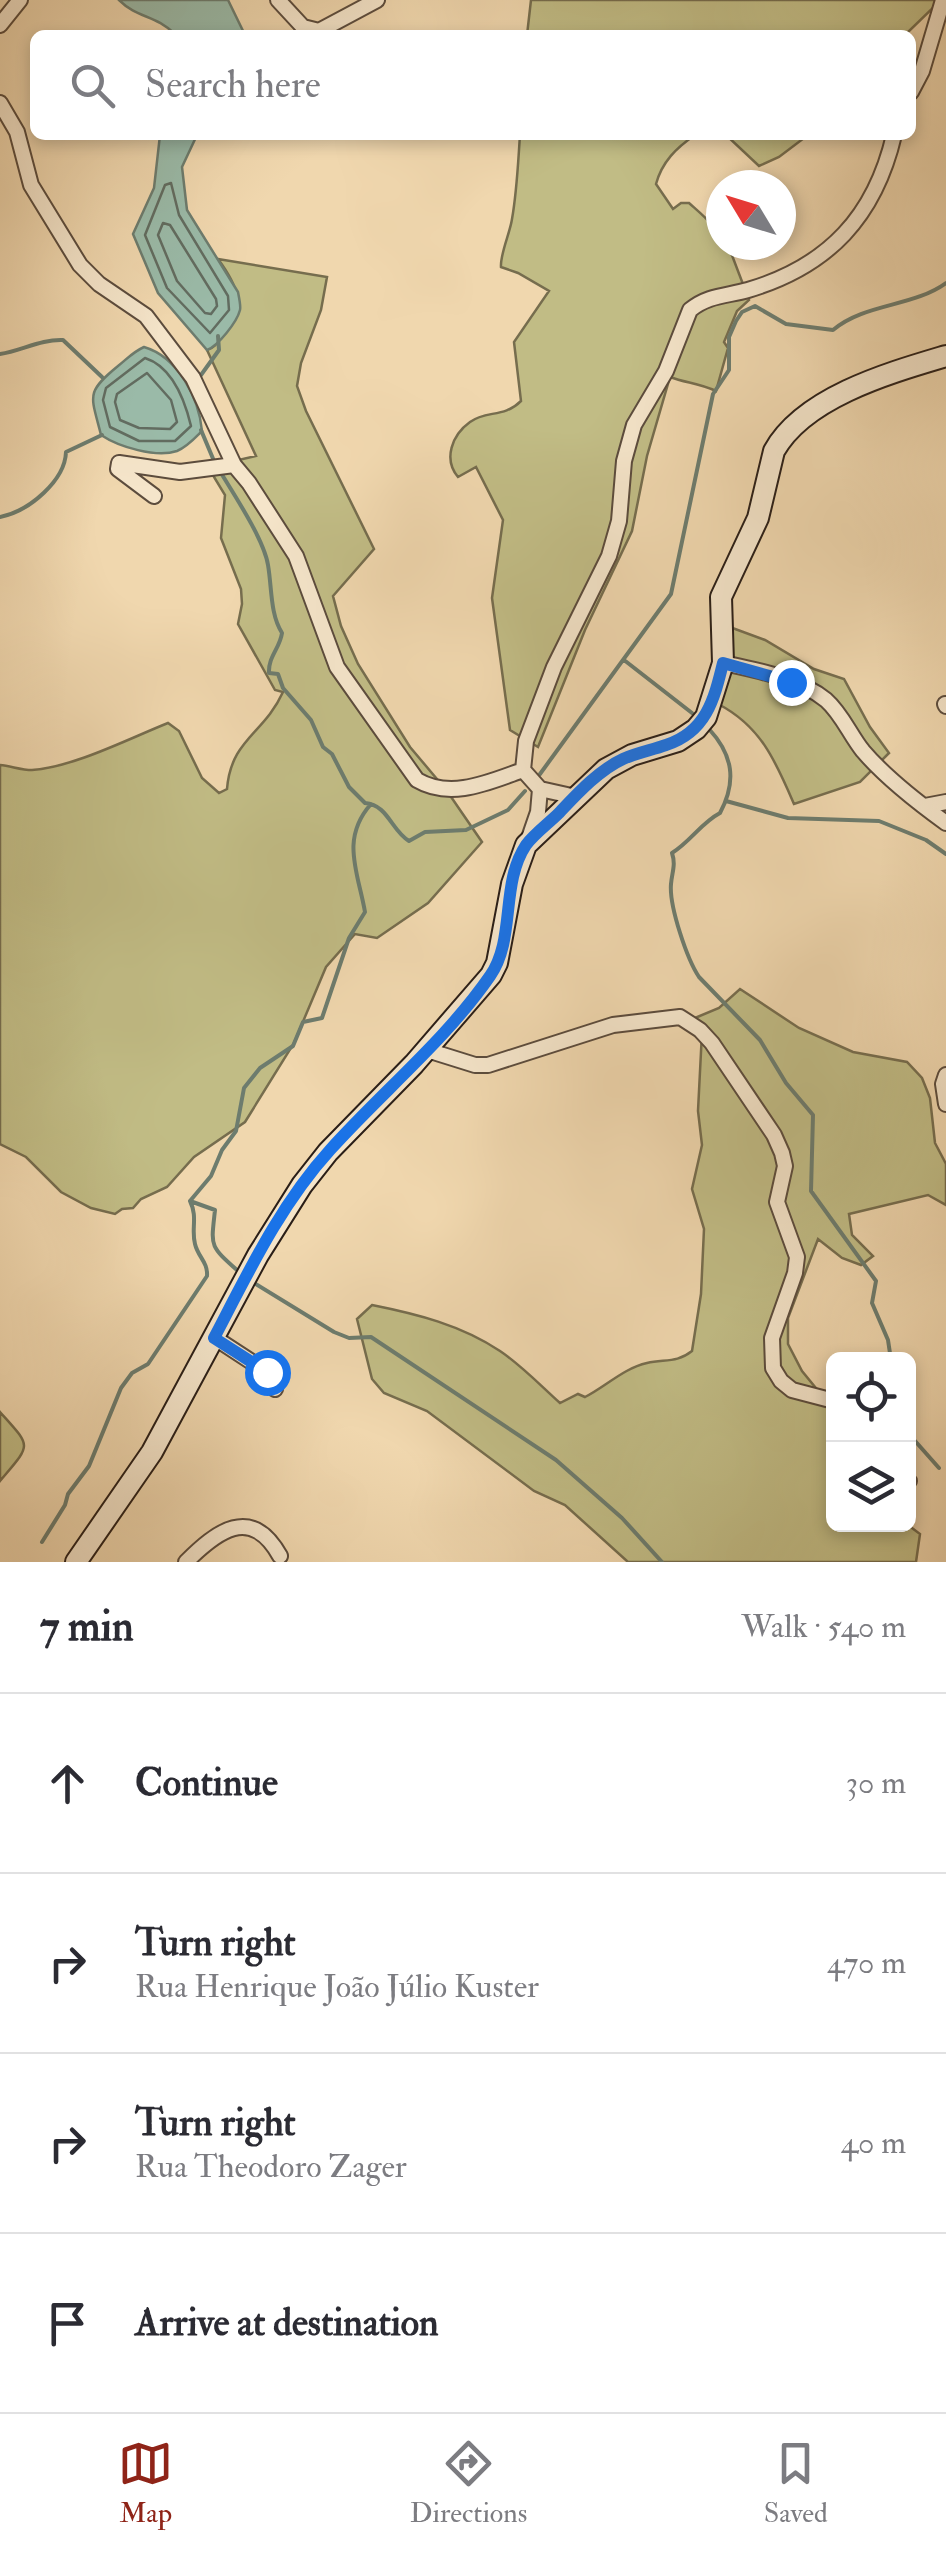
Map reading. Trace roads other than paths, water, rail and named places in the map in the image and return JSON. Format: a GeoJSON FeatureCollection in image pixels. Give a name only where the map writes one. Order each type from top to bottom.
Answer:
{"type":"FeatureCollection","features":[{"type":"Feature","properties":{"kind":"street"},"geometry":{"type":"LineString","coordinates":[[0,25],[20,0]]}},
{"type":"Feature","properties":{"kind":"street"},"geometry":{"type":"LineString","coordinates":[[278,0],[303,27],[315,30]]}},
{"type":"Feature","properties":{"kind":"street"},"geometry":{"type":"LineString","coordinates":[[321,30],[377,0]]}},
{"type":"Feature","properties":{"kind":"street"},"geometry":{"type":"LineString","coordinates":[[916,83],[943,0]]}},
{"type":"Feature","properties":{"kind":"street"},"geometry":{"type":"LineString","coordinates":[[0,103],[22,145],[26,173],[58,234],[88,276],[134,307],[162,334],[170,352],[200,389],[234,465],[296,556],[337,668],[417,780],[454,790],[523,770]]}},
{"type":"Feature","properties":{"kind":"street"},"geometry":{"type":"LineString","coordinates":[[576,798],[540,790],[523,770],[526,741],[554,667],[609,556],[618,521],[624,461],[634,425],[666,371],[690,310],[701,301],[770,282],[838,243],[877,188],[892,140]]}},
{"type":"Feature","properties":{"kind":"street"},"geometry":{"type":"LineString","coordinates":[[526,846],[620,760],[678,741],[696,730],[713,702],[723,663],[723,588],[752,533],[764,500],[774,451],[786,433],[803,415],[862,386],[946,356]]}},
{"type":"Feature","properties":{"kind":"street"},"geometry":{"type":"LineString","coordinates":[[154,496],[124,475],[118,469],[119,463],[180,472],[234,465]]}},
{"type":"Feature","properties":{"kind":"street"},"geometry":{"type":"LineString","coordinates":[[723,663],[791,682],[818,695],[838,713],[861,748],[946,823]]}},
{"type":"Feature","properties":{"kind":"street"},"geometry":{"type":"LineString","coordinates":[[76,1562],[152,1452],[258,1255],[302,1186],[328,1152],[474,997],[497,963],[512,884],[538,812],[540,790]]}},
{"type":"Feature","properties":{"kind":"street"},"geometry":{"type":"LineString","coordinates":[[924,806],[946,802]]}},
{"type":"Feature","properties":{"kind":"street"},"geometry":{"type":"LineString","coordinates":[[427,1050],[475,1065],[488,1064],[614,1025],[667,1016],[690,1021],[712,1043],[782,1153],[785,1166],[777,1202],[798,1257],[772,1338],[773,1368],[780,1381],[792,1390],[826,1399]]}},
{"type":"Feature","properties":{"kind":"street"},"geometry":{"type":"LineString","coordinates":[[946,1075],[946,1104]]}},
{"type":"Feature","properties":{"kind":"street"},"geometry":{"type":"LineString","coordinates":[[214,1338],[267,1372],[276,1388]]}},
{"type":"Feature","properties":{"kind":"street"},"geometry":{"type":"LineString","coordinates":[[186,1562],[223,1529],[238,1526],[267,1538],[280,1556]]}},
{"type":"Feature","properties":{"kind":"water"},"geometry":{"type":"Polygon","coordinates":[[[119,0],[228,0],[243,30],[170,30],[119,0]]]}},
{"type":"Feature","properties":{"kind":"water"},"geometry":{"type":"Polygon","coordinates":[[[159,140],[195,140],[182,167],[187,210],[238,292],[240,308],[221,339],[207,350],[158,293],[133,234],[154,188],[159,140]]]}},
{"type":"Feature","properties":{"kind":"water"},"geometry":{"type":"Polygon","coordinates":[[[144,347],[177,369],[196,405],[202,431],[177,451],[138,450],[101,435],[93,403],[95,389],[144,347]]]}},
{"type":"Feature","properties":{"kind":"waterway"},"geometry":{"type":"LineString","coordinates":[[540,774],[671,594],[713,394],[729,370],[729,337],[742,312],[755,306],[786,324],[833,330],[860,315],[919,297],[946,283]]}},
{"type":"Feature","properties":{"kind":"waterway"},"geometry":{"type":"LineString","coordinates":[[201,375],[219,350],[218,336]]}},
{"type":"Feature","properties":{"kind":"waterway"},"geometry":{"type":"LineString","coordinates":[[0,354],[63,340],[102,377]]}},
{"type":"Feature","properties":{"kind":"waterway"},"geometry":{"type":"LineString","coordinates":[[201,430],[214,461]]}},
{"type":"Feature","properties":{"kind":"waterway"},"geometry":{"type":"LineString","coordinates":[[0,517],[23,508],[44,493],[59,473],[66,452],[102,435]]}},
{"type":"Feature","properties":{"kind":"waterway"},"geometry":{"type":"LineString","coordinates":[[221,473],[255,531],[268,565],[273,609],[282,633],[269,673],[278,674],[283,688],[311,720],[349,787],[365,803],[379,808],[409,841],[425,832],[466,830],[508,810],[525,791]]}},
{"type":"Feature","properties":{"kind":"waterway"},"geometry":{"type":"LineString","coordinates":[[624,660],[692,713]]}},
{"type":"Feature","properties":{"kind":"waterway"},"geometry":{"type":"LineString","coordinates":[[709,729],[728,759],[729,790],[720,813],[672,853],[671,894],[680,932],[699,977],[760,1040],[786,1083],[813,1115],[811,1191],[876,1281],[872,1303],[890,1352]]}},
{"type":"Feature","properties":{"kind":"waterway"},"geometry":{"type":"LineString","coordinates":[[726,801],[788,818],[879,821],[926,840],[946,854]]}},
{"type":"Feature","properties":{"kind":"waterway"},"geometry":{"type":"LineString","coordinates":[[190,1201],[211,1176],[222,1150],[236,1131],[244,1088],[260,1068],[293,1046],[303,1022],[322,1018],[349,938],[365,912],[354,843],[356,830],[371,804]]}},
{"type":"Feature","properties":{"kind":"waterway"},"geometry":{"type":"LineString","coordinates":[[190,1201],[215,1210],[214,1245],[238,1271]]}},
{"type":"Feature","properties":{"kind":"waterway"},"geometry":{"type":"LineString","coordinates":[[42,1542],[68,1494],[89,1466],[121,1388],[132,1373],[148,1364],[207,1276],[195,1244],[190,1201]]}},
{"type":"Feature","properties":{"kind":"waterway"},"geometry":{"type":"LineString","coordinates":[[254,1283],[334,1332],[349,1338],[371,1337],[556,1460],[622,1518],[662,1562]]}},
{"type":"Feature","properties":{"kind":"waterway"},"geometry":{"type":"LineString","coordinates":[[916,1442],[939,1468]]}}]}
